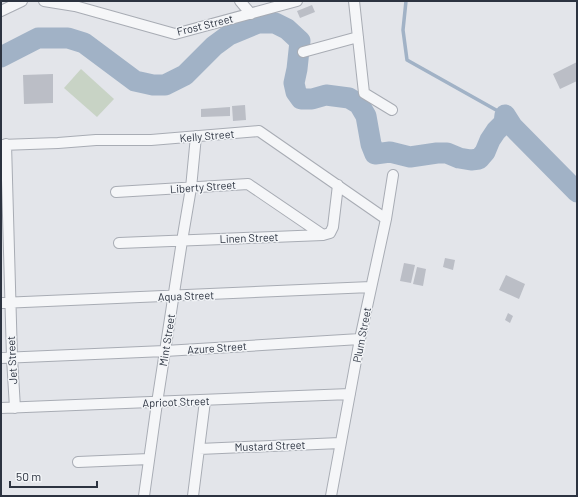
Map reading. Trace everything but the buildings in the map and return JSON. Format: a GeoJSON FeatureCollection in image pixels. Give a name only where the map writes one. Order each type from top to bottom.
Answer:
{"type":"FeatureCollection","features":[{"type":"Feature","properties":{"kind":"street"},"geometry":{"type":"LineString","coordinates":[[1,11],[22,1]]}},
{"type":"Feature","properties":{"kind":"street","name":"Frost Street"},"geometry":{"type":"LineString","coordinates":[[44,1],[74,4],[175,34],[296,1]]}},
{"type":"Feature","properties":{"kind":"street"},"geometry":{"type":"LineString","coordinates":[[240,1],[251,14]]}},
{"type":"Feature","properties":{"kind":"street"},"geometry":{"type":"LineString","coordinates":[[354,1],[364,93],[392,110]]}},
{"type":"Feature","properties":{"kind":"street"},"geometry":{"type":"LineString","coordinates":[[303,52],[358,37]]}},
{"type":"Feature","properties":{"kind":"street","name":"Kelly Street"},"geometry":{"type":"LineString","coordinates":[[4,145],[96,140],[151,140],[259,131],[386,219]]}},
{"type":"Feature","properties":{"kind":"street","name":"Mint Street"},"geometry":{"type":"LineString","coordinates":[[144,496],[157,402],[191,188],[196,136]]}},
{"type":"Feature","properties":{"kind":"street","name":"Jet Street"},"geometry":{"type":"LineString","coordinates":[[4,145],[6,303],[12,358],[15,408]]}},
{"type":"Feature","properties":{"kind":"street","name":"Plum Street"},"geometry":{"type":"LineString","coordinates":[[331,496],[360,339],[386,219],[393,175]]}},
{"type":"Feature","properties":{"kind":"street","name":"Liberty Street"},"geometry":{"type":"LineString","coordinates":[[116,192],[248,184],[323,235]]}},
{"type":"Feature","properties":{"kind":"street"},"geometry":{"type":"LineString","coordinates":[[323,235],[330,233],[333,227],[338,185]]}},
{"type":"Feature","properties":{"kind":"street","name":"Linen Street"},"geometry":{"type":"LineString","coordinates":[[119,243],[323,235]]}},
{"type":"Feature","properties":{"kind":"street","name":"Aqua Street"},"geometry":{"type":"LineString","coordinates":[[6,303],[371,287]]}},
{"type":"Feature","properties":{"kind":"street","name":"Azure Street"},"geometry":{"type":"LineString","coordinates":[[1,358],[165,351],[360,339]]}},
{"type":"Feature","properties":{"kind":"street","name":"Apricot Street"},"geometry":{"type":"LineString","coordinates":[[1,408],[350,394]]}},
{"type":"Feature","properties":{"kind":"street"},"geometry":{"type":"LineString","coordinates":[[193,496],[205,401]]}},
{"type":"Feature","properties":{"kind":"street","name":"Mustard Street"},"geometry":{"type":"LineString","coordinates":[[199,449],[340,443]]}},
{"type":"Feature","properties":{"kind":"street"},"geometry":{"type":"LineString","coordinates":[[78,462],[149,459]]}},
{"type":"Feature","properties":{"kind":"green space"},"geometry":{"type":"Polygon","coordinates":[[[81,69],[114,99],[97,117],[64,88],[81,69]]]}},
{"type":"Feature","properties":{"kind":"waterway"},"geometry":{"type":"LineString","coordinates":[[406,1],[403,30],[407,60],[505,115]]}},
{"type":"Feature","properties":{"kind":"waterway"},"geometry":{"type":"LineString","coordinates":[[1,57],[38,38],[68,38],[84,43],[135,81],[153,85],[165,85],[185,75],[214,46],[229,35],[258,23],[275,23],[287,29],[300,41],[294,83],[296,92],[301,99],[312,99],[326,95],[349,98],[359,104],[366,116],[371,144],[375,154],[390,152],[410,157],[447,153],[459,158],[471,160],[479,159],[485,152],[496,131],[504,123],[505,115]]}},
{"type":"Feature","properties":{"kind":"waterway"},"geometry":{"type":"LineString","coordinates":[[505,115],[512,126],[577,192]]}}]}
